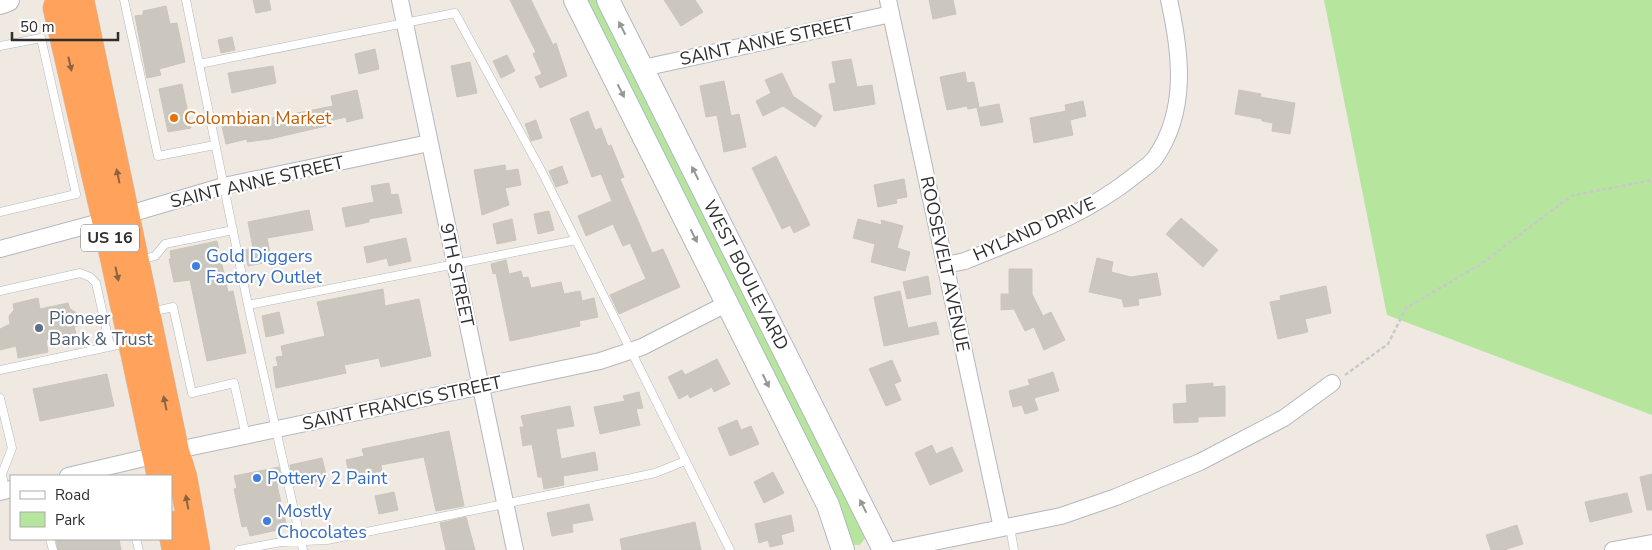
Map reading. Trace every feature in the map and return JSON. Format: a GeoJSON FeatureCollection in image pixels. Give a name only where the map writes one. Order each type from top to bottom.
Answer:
{"type":"FeatureCollection","features":[{"type":"Feature","properties":{"kind":"highway","name":"US 16"},"geometry":{"type":"LineString","coordinates":[[60,0],[57,8],[116,218],[135,261],[145,313],[164,461]]}},
{"type":"Feature","properties":{"kind":"highway","name":"US 16"},"geometry":{"type":"LineString","coordinates":[[80,0],[116,218],[121,344],[164,461],[183,477],[196,550]]}},
{"type":"Feature","properties":{"kind":"highway"},"geometry":{"type":"LineString","coordinates":[[172,531],[176,550]]}},
{"type":"Feature","properties":{"kind":"street"},"geometry":{"type":"LineString","coordinates":[[0,3],[8,0]]}},
{"type":"Feature","properties":{"kind":"street","name":"9TH STREET"},"geometry":{"type":"LineString","coordinates":[[400,0],[515,550]]}},
{"type":"Feature","properties":{"kind":"street","name":"WEST BOULEVARD"},"geometry":{"type":"LineString","coordinates":[[576,0],[828,505],[843,550]]}},
{"type":"Feature","properties":{"kind":"street","name":"WEST BOULEVARD"},"geometry":{"type":"LineString","coordinates":[[608,0],[884,550]]}},
{"type":"Feature","properties":{"kind":"street","name":"HYLAND DRIVE"},"geometry":{"type":"LineString","coordinates":[[946,265],[983,253],[1086,209],[1124,184],[1154,159],[1174,116],[1179,94],[1179,47],[1169,0]]}},
{"type":"Feature","properties":{"kind":"street","name":"SAINT ANNE STREET"},"geometry":{"type":"LineString","coordinates":[[643,68],[889,7]]}},
{"type":"Feature","properties":{"kind":"street","name":"ROOSEVELT AVENUE"},"geometry":{"type":"LineString","coordinates":[[889,7],[1006,528]]}},
{"type":"Feature","properties":{"kind":"street","name":"SAINT ANNE STREET"},"geometry":{"type":"LineString","coordinates":[[0,249],[116,218],[224,186],[429,143]]}},
{"type":"Feature","properties":{"kind":"street","name":"SAINT FRANCIS STREET"},"geometry":{"type":"LineString","coordinates":[[74,475],[164,461],[246,436],[600,362],[630,352],[728,303]]}},
{"type":"Feature","properties":{"kind":"street"},"geometry":{"type":"LineString","coordinates":[[894,550],[1061,516],[1091,507],[1200,462],[1284,418],[1332,383]]}},
{"type":"Feature","properties":{"kind":"street"},"geometry":{"type":"LineString","coordinates":[[1614,550],[1652,543]]}},
{"type":"Feature","properties":{"kind":"lane"},"geometry":{"type":"LineString","coordinates":[[124,0],[158,156],[215,145]]}},
{"type":"Feature","properties":{"kind":"lane"},"geometry":{"type":"LineString","coordinates":[[186,0],[265,385],[278,430],[303,550]]}},
{"type":"Feature","properties":{"kind":"lane"},"geometry":{"type":"LineString","coordinates":[[199,64],[455,13],[576,240],[730,550]]}},
{"type":"Feature","properties":{"kind":"lane"},"geometry":{"type":"LineString","coordinates":[[0,46],[41,38],[76,194],[0,212]]}},
{"type":"Feature","properties":{"kind":"lane"},"geometry":{"type":"LineString","coordinates":[[135,261],[155,256],[165,244],[233,230]]}},
{"type":"Feature","properties":{"kind":"lane"},"geometry":{"type":"LineString","coordinates":[[248,305],[576,240]]}},
{"type":"Feature","properties":{"kind":"lane"},"geometry":{"type":"LineString","coordinates":[[0,291],[80,274],[90,276],[96,283],[121,344],[0,370]]}},
{"type":"Feature","properties":{"kind":"lane"},"geometry":{"type":"LineString","coordinates":[[145,313],[173,307],[192,393],[234,383],[246,436]]}},
{"type":"Feature","properties":{"kind":"lane"},"geometry":{"type":"LineString","coordinates":[[0,398],[12,448],[2,474],[5,491]]}},
{"type":"Feature","properties":{"kind":"lane"},"geometry":{"type":"LineString","coordinates":[[239,550],[280,542],[327,540],[655,473],[685,460]]}},
{"type":"Feature","properties":{"kind":"lane"},"geometry":{"type":"LineString","coordinates":[[1006,528],[1014,550]]}},
{"type":"Feature","properties":{"kind":"path"},"geometry":{"type":"LineString","coordinates":[[1332,383],[1388,344],[1406,308],[1481,264],[1571,196],[1652,180]]}},
{"type":"Feature","properties":{"kind":"green space"},"geometry":{"type":"Polygon","coordinates":[[[581,0],[599,0],[866,537],[860,545],[853,545],[581,0]]]}},
{"type":"Feature","properties":{"kind":"green space"},"geometry":{"type":"Polygon","coordinates":[[[1324,0],[1652,0],[1652,415],[1387,315],[1324,0]]]}},
{"type":"Feature","properties":{"kind":"building"},"geometry":{"type":"Polygon","coordinates":[[[253,0],[269,0],[271,10],[256,13],[253,0]]]}},
{"type":"Feature","properties":{"kind":"building"},"geometry":{"type":"Polygon","coordinates":[[[510,0],[531,0],[553,45],[556,43],[567,76],[540,88],[535,77],[542,74],[533,54],[536,52],[510,0]]]}},
{"type":"Feature","properties":{"kind":"building"},"geometry":{"type":"Polygon","coordinates":[[[664,0],[695,0],[703,12],[681,26],[664,0]]]}},
{"type":"Feature","properties":{"kind":"building"},"geometry":{"type":"Polygon","coordinates":[[[929,0],[953,0],[956,14],[933,19],[929,0]]]}},
{"type":"Feature","properties":{"kind":"building"},"geometry":{"type":"Polygon","coordinates":[[[166,6],[170,24],[177,23],[185,62],[159,69],[161,75],[147,78],[135,16],[143,15],[143,11],[166,6]]]}},
{"type":"Feature","properties":{"kind":"building"},"geometry":{"type":"Polygon","coordinates":[[[232,37],[235,50],[221,53],[218,40],[232,37]]]}},
{"type":"Feature","properties":{"kind":"building"},"geometry":{"type":"Polygon","coordinates":[[[375,49],[379,69],[359,74],[355,54],[375,49]]]}},
{"type":"Feature","properties":{"kind":"building"},"geometry":{"type":"Polygon","coordinates":[[[507,55],[515,71],[501,78],[493,61],[507,55]]]}},
{"type":"Feature","properties":{"kind":"building"},"geometry":{"type":"Polygon","coordinates":[[[851,59],[857,87],[872,85],[875,104],[834,111],[829,84],[836,83],[832,62],[851,59]]]}},
{"type":"Feature","properties":{"kind":"building"},"geometry":{"type":"Polygon","coordinates":[[[470,62],[477,93],[457,97],[451,66],[470,62]]]}},
{"type":"Feature","properties":{"kind":"building"},"geometry":{"type":"Polygon","coordinates":[[[273,66],[276,83],[232,93],[228,73],[273,66]]]}},
{"type":"Feature","properties":{"kind":"building"},"geometry":{"type":"Polygon","coordinates":[[[965,72],[967,83],[974,82],[979,107],[968,109],[967,106],[947,110],[940,77],[965,72]]]}},
{"type":"Feature","properties":{"kind":"building"},"geometry":{"type":"Polygon","coordinates":[[[782,73],[793,96],[822,116],[815,127],[783,106],[763,116],[756,101],[771,93],[765,80],[782,73]]]}},
{"type":"Feature","properties":{"kind":"building"},"geometry":{"type":"Polygon","coordinates":[[[724,81],[731,116],[739,114],[746,147],[724,152],[717,115],[706,117],[700,86],[724,81]]]}},
{"type":"Feature","properties":{"kind":"building"},"geometry":{"type":"Polygon","coordinates":[[[182,84],[191,128],[168,132],[159,89],[182,84]]]}},
{"type":"Feature","properties":{"kind":"building"},"geometry":{"type":"Polygon","coordinates":[[[357,90],[363,118],[347,122],[346,117],[325,122],[326,126],[270,139],[247,142],[247,139],[226,144],[222,126],[230,124],[229,121],[256,115],[257,121],[333,106],[331,96],[357,90]]]}},
{"type":"Feature","properties":{"kind":"building"},"geometry":{"type":"Polygon","coordinates":[[[1239,90],[1261,94],[1260,97],[1295,103],[1290,134],[1272,131],[1273,123],[1262,121],[1262,119],[1235,114],[1239,90]]]}},
{"type":"Feature","properties":{"kind":"building"},"geometry":{"type":"Polygon","coordinates":[[[1083,101],[1086,116],[1070,120],[1073,135],[1034,143],[1030,118],[1066,111],[1065,105],[1083,101]]]}},
{"type":"Feature","properties":{"kind":"building"},"geometry":{"type":"Polygon","coordinates":[[[999,104],[1003,122],[981,126],[977,108],[999,104]]]}},
{"type":"Feature","properties":{"kind":"building"},"geometry":{"type":"Polygon","coordinates":[[[588,111],[595,130],[601,128],[608,146],[611,145],[624,177],[620,179],[652,253],[663,249],[680,287],[619,314],[610,295],[646,279],[630,243],[623,246],[613,224],[586,236],[578,216],[612,201],[601,174],[592,177],[570,119],[588,111]]]}},
{"type":"Feature","properties":{"kind":"building"},"geometry":{"type":"Polygon","coordinates":[[[536,120],[542,138],[531,141],[525,124],[536,120]]]}},
{"type":"Feature","properties":{"kind":"building"},"geometry":{"type":"Polygon","coordinates":[[[776,156],[810,225],[794,233],[790,225],[782,229],[752,168],[776,156]]]}},
{"type":"Feature","properties":{"kind":"building"},"geometry":{"type":"Polygon","coordinates":[[[505,165],[506,171],[518,169],[521,185],[505,188],[509,205],[482,215],[474,170],[505,165]]]}},
{"type":"Feature","properties":{"kind":"building"},"geometry":{"type":"Polygon","coordinates":[[[562,166],[568,183],[556,187],[549,171],[562,166]]]}},
{"type":"Feature","properties":{"kind":"building"},"geometry":{"type":"Polygon","coordinates":[[[904,179],[907,197],[896,199],[897,203],[878,207],[874,185],[904,179]]]}},
{"type":"Feature","properties":{"kind":"building"},"geometry":{"type":"Polygon","coordinates":[[[389,183],[391,195],[398,194],[402,213],[369,219],[369,222],[346,227],[342,208],[374,202],[371,186],[389,183]]]}},
{"type":"Feature","properties":{"kind":"building"},"geometry":{"type":"Polygon","coordinates":[[[309,210],[313,230],[267,238],[271,258],[262,259],[263,263],[248,266],[245,250],[253,248],[248,222],[309,210]]]}},
{"type":"Feature","properties":{"kind":"building"},"geometry":{"type":"Polygon","coordinates":[[[549,211],[554,230],[538,234],[534,214],[549,211]]]}},
{"type":"Feature","properties":{"kind":"building"},"geometry":{"type":"Polygon","coordinates":[[[1181,218],[1218,250],[1203,267],[1166,234],[1181,218]]]}},
{"type":"Feature","properties":{"kind":"building"},"geometry":{"type":"Polygon","coordinates":[[[512,219],[516,240],[497,244],[493,224],[512,219]]]}},
{"type":"Feature","properties":{"kind":"building"},"geometry":{"type":"Polygon","coordinates":[[[858,219],[882,225],[881,220],[903,226],[897,248],[910,252],[905,271],[871,262],[875,244],[853,238],[858,219]]]}},
{"type":"Feature","properties":{"kind":"building"},"geometry":{"type":"Polygon","coordinates":[[[406,238],[411,261],[389,266],[387,258],[367,263],[364,247],[406,238]]]}},
{"type":"Feature","properties":{"kind":"building"},"geometry":{"type":"Polygon","coordinates":[[[217,241],[228,292],[233,291],[246,353],[207,361],[190,280],[174,282],[169,259],[171,259],[170,251],[217,241]]]}},
{"type":"Feature","properties":{"kind":"building"},"geometry":{"type":"Polygon","coordinates":[[[1097,258],[1113,262],[1111,272],[1131,277],[1157,273],[1161,295],[1138,299],[1139,305],[1124,307],[1122,299],[1089,292],[1097,258]]]}},
{"type":"Feature","properties":{"kind":"building"},"geometry":{"type":"Polygon","coordinates":[[[506,260],[509,274],[521,271],[523,278],[528,277],[531,288],[561,282],[564,294],[580,291],[582,301],[594,298],[598,317],[579,321],[580,326],[510,341],[496,273],[493,274],[491,264],[506,260]]]}},
{"type":"Feature","properties":{"kind":"building"},"geometry":{"type":"Polygon","coordinates":[[[1009,269],[1032,269],[1032,294],[1043,316],[1051,312],[1065,340],[1044,350],[1034,327],[1025,331],[1014,309],[1001,310],[1001,294],[1009,294],[1009,269]]]}},
{"type":"Feature","properties":{"kind":"building"},"geometry":{"type":"Polygon","coordinates":[[[928,276],[931,294],[907,299],[903,282],[928,276]]]}},
{"type":"Feature","properties":{"kind":"building"},"geometry":{"type":"Polygon","coordinates":[[[1326,286],[1331,313],[1305,319],[1308,332],[1278,339],[1270,302],[1281,300],[1280,296],[1326,286]]]}},
{"type":"Feature","properties":{"kind":"building"},"geometry":{"type":"Polygon","coordinates":[[[383,289],[385,306],[419,299],[431,356],[381,367],[379,358],[344,365],[346,373],[276,388],[273,367],[278,366],[276,357],[283,356],[281,346],[325,336],[317,302],[383,289]]]}},
{"type":"Feature","properties":{"kind":"building"},"geometry":{"type":"Polygon","coordinates":[[[900,291],[908,328],[936,322],[939,334],[884,346],[874,297],[900,291]]]}},
{"type":"Feature","properties":{"kind":"building","name":"Pioneer Bank & Trust"},"geometry":{"type":"Polygon","coordinates":[[[38,298],[40,309],[68,303],[70,309],[82,316],[77,323],[78,326],[74,327],[76,333],[46,340],[48,352],[18,358],[16,346],[0,350],[0,329],[10,324],[9,316],[14,310],[13,304],[38,298]]]}},
{"type":"Feature","properties":{"kind":"building"},"geometry":{"type":"Polygon","coordinates":[[[279,312],[284,333],[266,337],[262,316],[279,312]]]}},
{"type":"Feature","properties":{"kind":"building"},"geometry":{"type":"Polygon","coordinates":[[[717,359],[730,384],[714,392],[712,387],[690,398],[688,394],[679,399],[668,377],[682,370],[685,375],[717,359]]]}},
{"type":"Feature","properties":{"kind":"building"},"geometry":{"type":"Polygon","coordinates":[[[892,360],[901,381],[894,384],[901,400],[886,406],[869,369],[892,360]]]}},
{"type":"Feature","properties":{"kind":"building"},"geometry":{"type":"Polygon","coordinates":[[[1053,372],[1059,391],[1034,398],[1038,410],[1025,414],[1022,405],[1013,407],[1009,391],[1030,385],[1028,380],[1053,372]]]}},
{"type":"Feature","properties":{"kind":"building"},"geometry":{"type":"Polygon","coordinates":[[[107,374],[114,406],[40,421],[33,389],[107,374]]]}},
{"type":"Feature","properties":{"kind":"building"},"geometry":{"type":"Polygon","coordinates":[[[1213,383],[1213,387],[1225,386],[1225,416],[1198,417],[1198,422],[1174,423],[1173,404],[1187,403],[1186,385],[1213,383]]]}},
{"type":"Feature","properties":{"kind":"building"},"geometry":{"type":"Polygon","coordinates":[[[639,392],[643,408],[636,409],[640,425],[600,434],[594,407],[625,401],[623,396],[639,392]]]}},
{"type":"Feature","properties":{"kind":"building"},"geometry":{"type":"Polygon","coordinates":[[[570,406],[574,426],[556,429],[561,459],[595,452],[598,470],[563,476],[564,485],[544,489],[542,477],[538,477],[532,444],[523,446],[520,427],[524,427],[521,416],[570,406]]]}},
{"type":"Feature","properties":{"kind":"building"},"geometry":{"type":"Polygon","coordinates":[[[737,420],[741,430],[751,426],[759,444],[730,456],[718,428],[737,420]]]}},
{"type":"Feature","properties":{"kind":"building"},"geometry":{"type":"Polygon","coordinates":[[[449,431],[464,506],[436,511],[424,457],[381,465],[382,471],[350,478],[346,460],[364,456],[362,449],[449,431]]]}},
{"type":"Feature","properties":{"kind":"building"},"geometry":{"type":"Polygon","coordinates":[[[932,445],[936,454],[952,447],[963,471],[930,485],[915,453],[932,445]]]}},
{"type":"Feature","properties":{"kind":"building"},"geometry":{"type":"Polygon","coordinates":[[[322,458],[327,479],[311,483],[310,478],[293,482],[290,465],[322,458]]]}},
{"type":"Feature","properties":{"kind":"building"},"geometry":{"type":"Polygon","coordinates":[[[279,467],[282,484],[277,485],[287,528],[250,536],[247,526],[242,527],[234,489],[237,488],[234,476],[279,467]]]}},
{"type":"Feature","properties":{"kind":"building"},"geometry":{"type":"Polygon","coordinates":[[[773,472],[784,493],[764,503],[754,482],[773,472]]]}},
{"type":"Feature","properties":{"kind":"building"},"geometry":{"type":"Polygon","coordinates":[[[1652,474],[1652,510],[1647,510],[1640,477],[1652,474]]]}},
{"type":"Feature","properties":{"kind":"building"},"geometry":{"type":"Polygon","coordinates":[[[394,492],[398,510],[379,514],[375,496],[394,492]]]}},
{"type":"Feature","properties":{"kind":"building"},"geometry":{"type":"Polygon","coordinates":[[[1627,493],[1632,512],[1590,522],[1585,502],[1627,493]]]}},
{"type":"Feature","properties":{"kind":"building"},"geometry":{"type":"Polygon","coordinates":[[[589,504],[593,520],[572,524],[573,532],[552,536],[547,513],[589,504]]]}},
{"type":"Feature","properties":{"kind":"building"},"geometry":{"type":"Polygon","coordinates":[[[791,515],[794,531],[781,535],[783,544],[770,547],[768,540],[759,543],[755,524],[791,515]]]}},
{"type":"Feature","properties":{"kind":"building"},"geometry":{"type":"Polygon","coordinates":[[[466,517],[475,550],[446,550],[440,523],[466,517]]]}},
{"type":"Feature","properties":{"kind":"building"},"geometry":{"type":"Polygon","coordinates":[[[695,522],[701,550],[622,550],[620,539],[695,522]]]}},
{"type":"Feature","properties":{"kind":"building"},"geometry":{"type":"Polygon","coordinates":[[[1517,525],[1523,544],[1504,550],[1491,550],[1486,535],[1517,525]]]}},
{"type":"Feature","properties":{"kind":"building"},"geometry":{"type":"Polygon","coordinates":[[[56,540],[119,540],[121,550],[58,550],[56,540]]]}},
{"type":"Feature","properties":{"kind":"place","name":"Colombian Market"},"geometry":{"type":"Point","coordinates":[174,118]}},
{"type":"Feature","properties":{"kind":"place","name":"Gold Diggers Factory Outlet"},"geometry":{"type":"Point","coordinates":[196,266]}},
{"type":"Feature","properties":{"kind":"place","name":"Pioneer Bank & Trust"},"geometry":{"type":"Point","coordinates":[39,328]}},
{"type":"Feature","properties":{"kind":"place","name":"Pottery 2 Paint"},"geometry":{"type":"Point","coordinates":[257,478]}},
{"type":"Feature","properties":{"kind":"place","name":"Mostly Chocolates"},"geometry":{"type":"Point","coordinates":[267,521]}}]}
